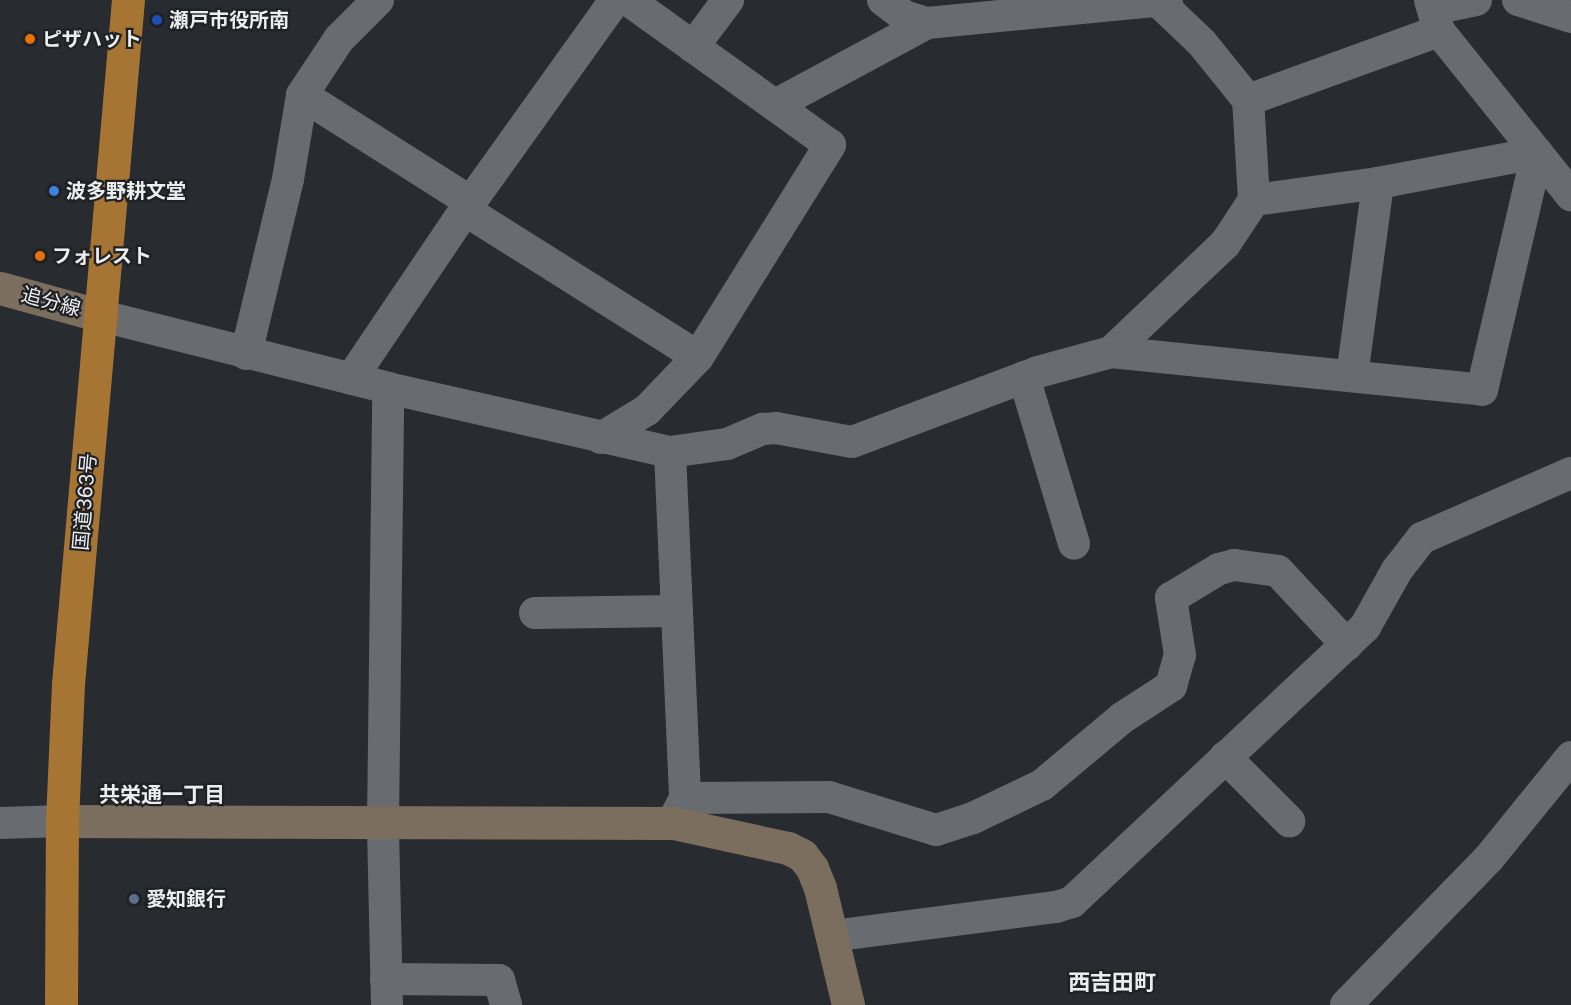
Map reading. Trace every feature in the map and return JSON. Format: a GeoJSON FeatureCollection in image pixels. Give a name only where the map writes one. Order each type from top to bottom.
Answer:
{"type":"FeatureCollection","features":[{"type":"Feature","properties":{"kind":"highway","name":"国道363号"},"geometry":{"type":"LineString","coordinates":[[61,1005],[62,821],[68,684],[128,0]]}},
{"type":"Feature","properties":{"kind":"street"},"geometry":{"type":"LineString","coordinates":[[246,354],[288,179],[302,94],[339,39],[378,0]]}},
{"type":"Feature","properties":{"kind":"street"},"geometry":{"type":"LineString","coordinates":[[351,379],[467,207],[615,0]]}},
{"type":"Feature","properties":{"kind":"street"},"geometry":{"type":"LineString","coordinates":[[601,438],[647,410],[698,357],[830,145],[628,0]]}},
{"type":"Feature","properties":{"kind":"street"},"geometry":{"type":"LineString","coordinates":[[693,47],[728,0]]}},
{"type":"Feature","properties":{"kind":"street"},"geometry":{"type":"LineString","coordinates":[[882,0],[904,16],[927,23],[1164,1],[1202,43],[1248,100],[1254,200],[1226,244],[1111,352]]}},
{"type":"Feature","properties":{"kind":"street"},"geometry":{"type":"LineString","coordinates":[[1248,100],[1434,13],[1476,0]]}},
{"type":"Feature","properties":{"kind":"street"},"geometry":{"type":"LineString","coordinates":[[1518,0],[1571,17]]}},
{"type":"Feature","properties":{"kind":"street"},"geometry":{"type":"LineString","coordinates":[[1434,13],[1537,153],[1571,195]]}},
{"type":"Feature","properties":{"kind":"street"},"geometry":{"type":"LineString","coordinates":[[775,105],[927,23]]}},
{"type":"Feature","properties":{"kind":"street"},"geometry":{"type":"LineString","coordinates":[[302,94],[463,197],[467,207],[476,217],[698,357]]}},
{"type":"Feature","properties":{"kind":"street"},"geometry":{"type":"LineString","coordinates":[[102,316],[387,388],[670,452],[727,444],[762,429],[776,428],[852,441],[1024,377],[1111,352],[1482,390],[1537,153]]}},
{"type":"Feature","properties":{"kind":"street"},"geometry":{"type":"LineString","coordinates":[[1254,200],[1378,183],[1537,153]]}},
{"type":"Feature","properties":{"kind":"street"},"geometry":{"type":"LineString","coordinates":[[1352,376],[1378,183]]}},
{"type":"Feature","properties":{"kind":"street","name":"追分線"},"geometry":{"type":"LineString","coordinates":[[0,288],[102,316]]}},
{"type":"Feature","properties":{"kind":"street"},"geometry":{"type":"LineString","coordinates":[[1024,377],[1074,544]]}},
{"type":"Feature","properties":{"kind":"street"},"geometry":{"type":"LineString","coordinates":[[387,388],[383,823],[386,992],[499,980],[507,1005]]}},
{"type":"Feature","properties":{"kind":"street"},"geometry":{"type":"LineString","coordinates":[[670,452],[677,611],[679,810]]}},
{"type":"Feature","properties":{"kind":"street"},"geometry":{"type":"LineString","coordinates":[[832,936],[1056,907],[1072,902],[1365,627],[1397,570],[1422,538],[1571,473]]}},
{"type":"Feature","properties":{"kind":"street"},"geometry":{"type":"LineString","coordinates":[[0,823],[62,821],[383,823],[679,810],[830,798],[936,830],[973,818],[1042,785],[1122,718],[1171,686],[1180,655],[1171,598],[1219,569],[1234,565],[1278,572],[1347,645]]}},
{"type":"Feature","properties":{"kind":"street"},"geometry":{"type":"LineString","coordinates":[[535,613],[677,611]]}},
{"type":"Feature","properties":{"kind":"street"},"geometry":{"type":"LineString","coordinates":[[1225,757],[1289,821]]}},
{"type":"Feature","properties":{"kind":"street"},"geometry":{"type":"LineString","coordinates":[[1346,1005],[1489,858],[1571,757]]}},
{"type":"Feature","properties":{"kind":"street"},"geometry":{"type":"LineString","coordinates":[[679,810],[802,855],[820,888],[848,1005]]}},
{"type":"Feature","properties":{"kind":"place","name":"瀬戸市役所南"},"geometry":{"type":"Point","coordinates":[157,20]}},
{"type":"Feature","properties":{"kind":"place","name":"ピザハット"},"geometry":{"type":"Point","coordinates":[30,39]}},
{"type":"Feature","properties":{"kind":"place","name":"波多野耕文堂"},"geometry":{"type":"Point","coordinates":[54,191]}},
{"type":"Feature","properties":{"kind":"place","name":"フォレスト"},"geometry":{"type":"Point","coordinates":[40,256]}},
{"type":"Feature","properties":{"kind":"place","name":"愛知銀行"},"geometry":{"type":"Point","coordinates":[134,899]}},
{"type":"Feature","properties":{"kind":"district","name":"共栄通一丁目"},"geometry":{"type":"Point","coordinates":[162,795]}},
{"type":"Feature","properties":{"kind":"district","name":"西吉田町"},"geometry":{"type":"Point","coordinates":[1112,983]}}]}
